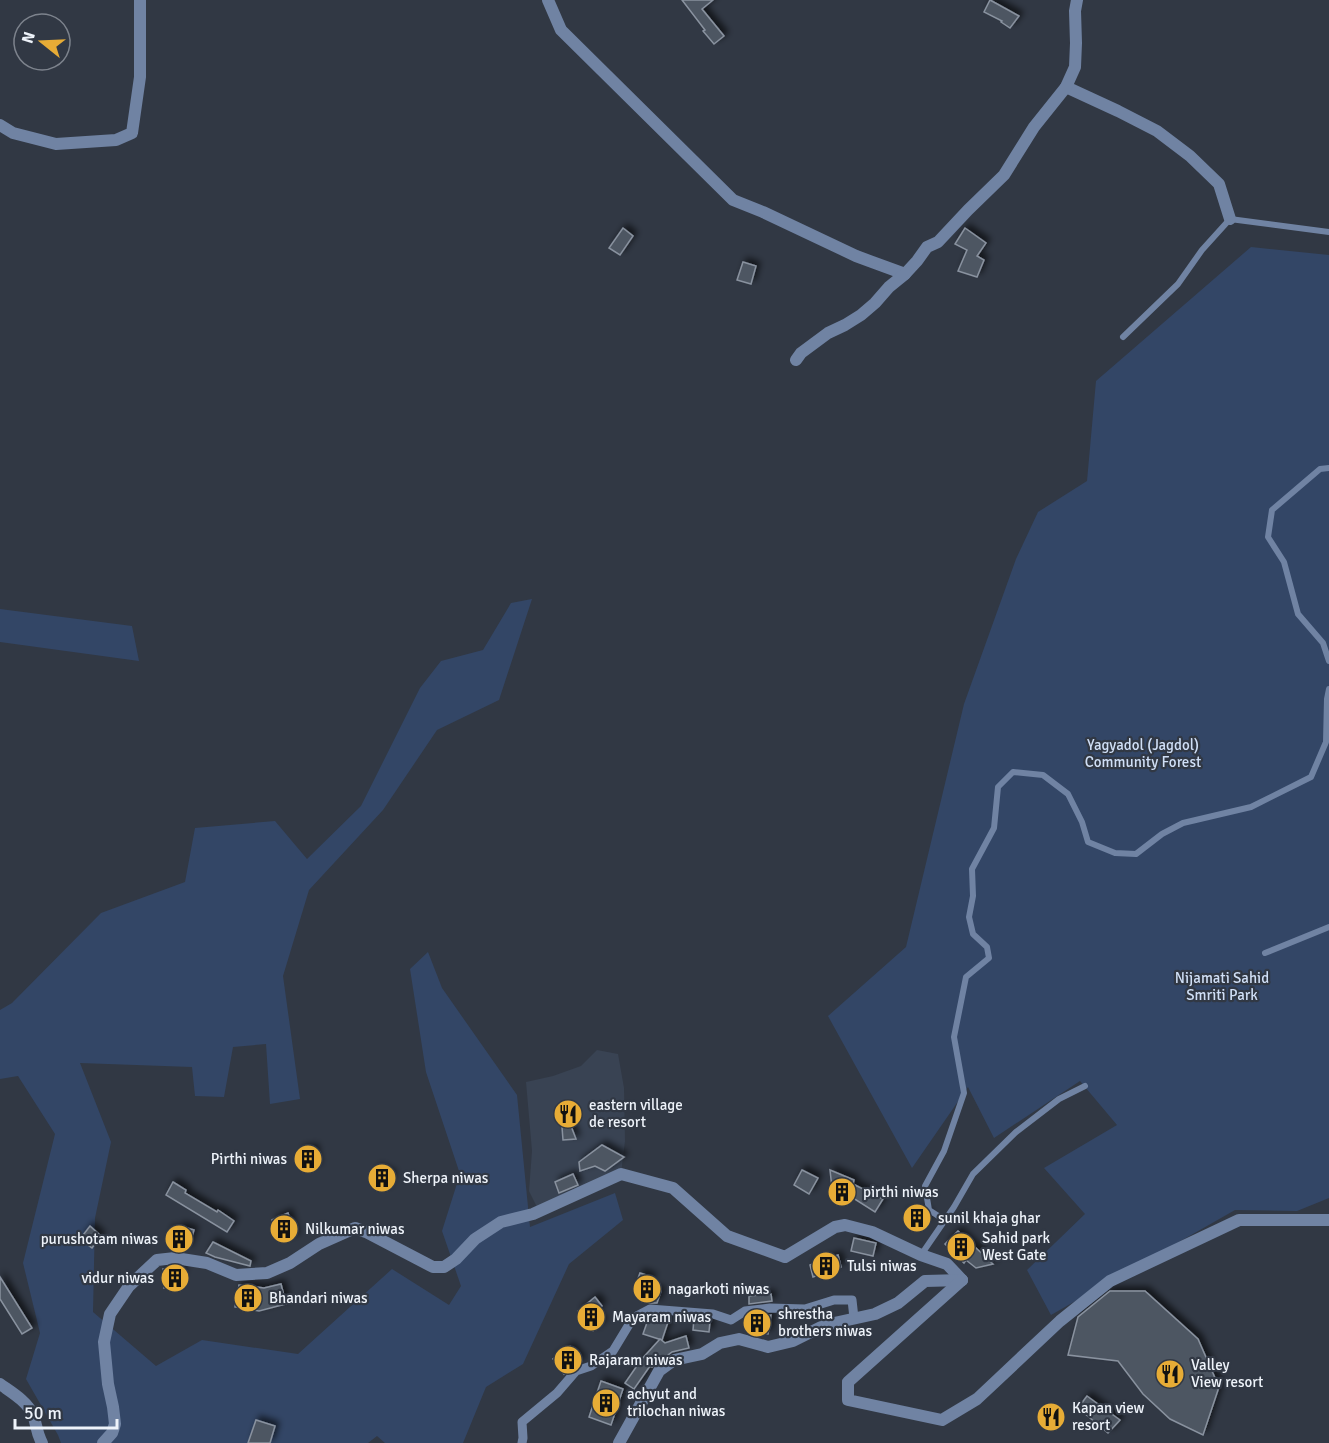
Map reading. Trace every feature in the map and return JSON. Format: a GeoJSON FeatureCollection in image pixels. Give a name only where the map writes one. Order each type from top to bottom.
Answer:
{"type":"FeatureCollection","features":[{"type":"Feature","properties":{"kind":"street"},"geometry":{"type":"LineString","coordinates":[[0,125],[13,133],[56,144],[116,140],[132,133],[140,77],[140,0]]}},
{"type":"Feature","properties":{"kind":"street"},"geometry":{"type":"LineString","coordinates":[[548,0],[561,30],[733,200],[856,256],[905,274]]}},
{"type":"Feature","properties":{"kind":"street"},"geometry":{"type":"LineString","coordinates":[[796,360],[801,353],[828,333],[861,315],[875,303],[918,261],[927,247],[938,242],[1004,175],[1034,127],[1066,87],[1075,67],[1077,0]]}},
{"type":"Feature","properties":{"kind":"street"},"geometry":{"type":"LineString","coordinates":[[1066,87],[1157,131],[1190,156],[1219,184],[1230,219]]}},
{"type":"Feature","properties":{"kind":"street"},"geometry":{"type":"LineString","coordinates":[[103,1443],[112,1433],[115,1424],[104,1342],[110,1314],[129,1286],[157,1260],[175,1258],[207,1263],[236,1275],[267,1273],[290,1263],[318,1244],[355,1228],[433,1268],[444,1267],[456,1259],[476,1239],[501,1222],[532,1214],[621,1174],[673,1188],[727,1236],[784,1257],[836,1227],[845,1225],[872,1232],[921,1255],[947,1264],[962,1280]]}},
{"type":"Feature","properties":{"kind":"street"},"geometry":{"type":"LineString","coordinates":[[962,1280],[848,1382],[848,1400],[942,1420],[977,1399],[1060,1321],[1110,1281],[1239,1220],[1329,1220]]}},
{"type":"Feature","properties":{"kind":"street"},"geometry":{"type":"LineString","coordinates":[[619,1443],[659,1371],[674,1360],[702,1354],[720,1343],[739,1339],[768,1347],[793,1341],[825,1325],[875,1314],[898,1304],[925,1281],[962,1280]]}},
{"type":"Feature","properties":{"kind":"street"},"geometry":{"type":"LineString","coordinates":[[522,1443],[522,1422],[557,1393],[576,1371],[591,1366],[612,1351],[633,1318],[650,1309],[713,1314],[731,1320],[745,1311],[770,1308],[805,1309],[834,1300],[852,1300],[854,1318]]}},
{"type":"Feature","properties":{"kind":"street"},"geometry":{"type":"LineString","coordinates":[[0,1384],[23,1401],[32,1413],[42,1443]]}},
{"type":"Feature","properties":{"kind":"lane"},"geometry":{"type":"LineString","coordinates":[[1123,337],[1178,284],[1202,250],[1230,219],[1329,232]]}},
{"type":"Feature","properties":{"kind":"lane"},"geometry":{"type":"LineString","coordinates":[[1329,468],[1320,469],[1272,510],[1268,537],[1284,562],[1298,614],[1323,643],[1329,661]]}},
{"type":"Feature","properties":{"kind":"lane"},"geometry":{"type":"LineString","coordinates":[[946,1221],[929,1210],[925,1186],[944,1151],[964,1093],[954,1037],[966,977],[989,958],[987,947],[973,934],[969,917],[973,896],[972,869],[994,828],[998,787],[1013,772],[1043,775],[1068,794],[1082,822],[1088,842],[1115,853],[1136,854],[1162,834],[1183,823],[1251,807],[1311,777],[1326,742],[1329,688]]}},
{"type":"Feature","properties":{"kind":"lane"},"geometry":{"type":"LineString","coordinates":[[1265,953],[1329,927]]}},
{"type":"Feature","properties":{"kind":"lane"},"geometry":{"type":"LineString","coordinates":[[921,1255],[946,1221],[973,1174],[1009,1139],[1059,1099],[1085,1086]]}},
{"type":"Feature","properties":{"kind":"shaded area","name":"eastern village de resort"},"geometry":{"type":"Polygon","coordinates":[[[597,1050],[618,1054],[624,1088],[625,1141],[621,1174],[537,1207],[529,1191],[532,1151],[526,1082],[581,1066],[597,1050]]]}},
{"type":"Feature","properties":{"kind":"green space","name":"Yagyadol (Jagdol) Community Forest"},"geometry":{"type":"Polygon","coordinates":[[[1251,247],[1329,255],[1329,1198],[1297,1211],[1235,1210],[1051,1315],[1027,1270],[1085,1214],[1044,1168],[1117,1125],[1080,1081],[994,1138],[968,1087],[912,1168],[828,1016],[906,947],[964,704],[1016,559],[1038,512],[1087,481],[1096,381],[1251,247]]]}},
{"type":"Feature","properties":{"kind":"green space"},"geometry":{"type":"Polygon","coordinates":[[[532,599],[499,700],[437,730],[383,810],[309,890],[283,976],[300,1099],[270,1104],[266,1044],[233,1047],[224,1097],[195,1096],[192,1067],[80,1063],[111,1142],[95,1218],[93,1312],[156,1366],[202,1340],[298,1354],[392,1269],[449,1305],[461,1286],[442,1231],[460,1174],[426,1072],[410,969],[428,952],[442,988],[517,1095],[530,1227],[615,1193],[623,1220],[569,1264],[523,1364],[486,1387],[463,1443],[385,1443],[377,1436],[368,1443],[61,1443],[26,1379],[40,1333],[23,1263],[55,1134],[18,1076],[0,1079],[0,1010],[12,1003],[101,913],[185,882],[195,828],[275,821],[307,859],[361,806],[420,688],[441,661],[483,650],[511,603],[532,599]]]}},
{"type":"Feature","properties":{"kind":"green space"},"geometry":{"type":"Polygon","coordinates":[[[0,609],[132,626],[139,661],[0,642],[0,609]]]}},
{"type":"Feature","properties":{"kind":"building"},"geometry":{"type":"Polygon","coordinates":[[[682,0],[713,0],[702,9],[724,36],[714,44],[682,0]]]}},
{"type":"Feature","properties":{"kind":"building"},"geometry":{"type":"Polygon","coordinates":[[[990,0],[1019,16],[1010,28],[984,12],[990,0]]]}},
{"type":"Feature","properties":{"kind":"building"},"geometry":{"type":"Polygon","coordinates":[[[623,228],[633,236],[620,255],[609,248],[623,228]]]}},
{"type":"Feature","properties":{"kind":"building"},"geometry":{"type":"Polygon","coordinates":[[[965,228],[986,243],[977,256],[984,260],[977,277],[958,271],[967,250],[955,244],[965,228]]]}},
{"type":"Feature","properties":{"kind":"building"},"geometry":{"type":"Polygon","coordinates":[[[743,262],[756,266],[751,284],[737,280],[743,262]]]}},
{"type":"Feature","properties":{"kind":"building"},"geometry":{"type":"Polygon","coordinates":[[[571,1126],[576,1139],[563,1140],[562,1127],[571,1126]]]}},
{"type":"Feature","properties":{"kind":"building"},"geometry":{"type":"Polygon","coordinates":[[[602,1145],[624,1157],[605,1171],[595,1166],[580,1171],[579,1162],[602,1145]]]}},
{"type":"Feature","properties":{"kind":"building","name":"Pirthi niwas"},"geometry":{"type":"Polygon","coordinates":[[[314,1148],[317,1167],[303,1169],[300,1150],[314,1148]]]}},
{"type":"Feature","properties":{"kind":"building","name":"Sherpa niwas"},"geometry":{"type":"Polygon","coordinates":[[[377,1168],[392,1175],[386,1190],[371,1184],[377,1168]]]}},
{"type":"Feature","properties":{"kind":"building"},"geometry":{"type":"Polygon","coordinates":[[[802,1170],[818,1178],[809,1194],[794,1185],[802,1170]]]}},
{"type":"Feature","properties":{"kind":"building"},"geometry":{"type":"Polygon","coordinates":[[[830,1170],[854,1180],[853,1184],[883,1199],[875,1212],[850,1196],[849,1200],[833,1197],[830,1170]]]}},
{"type":"Feature","properties":{"kind":"building"},"geometry":{"type":"Polygon","coordinates":[[[573,1174],[578,1185],[559,1193],[555,1182],[573,1174]]]}},
{"type":"Feature","properties":{"kind":"building"},"geometry":{"type":"Polygon","coordinates":[[[173,1182],[186,1190],[185,1193],[234,1221],[227,1232],[166,1195],[173,1182]]]}},
{"type":"Feature","properties":{"kind":"building","name":"sunil khaja ghar"},"geometry":{"type":"Polygon","coordinates":[[[924,1211],[928,1221],[909,1224],[904,1214],[924,1211]]]}},
{"type":"Feature","properties":{"kind":"building","name":"Nilkumar niwas"},"geometry":{"type":"Polygon","coordinates":[[[288,1213],[295,1237],[280,1242],[272,1220],[288,1213]]]}},
{"type":"Feature","properties":{"kind":"building"},"geometry":{"type":"Polygon","coordinates":[[[90,1226],[101,1236],[92,1248],[80,1239],[90,1226]]]}},
{"type":"Feature","properties":{"kind":"building","name":"purushotam niwas"},"geometry":{"type":"Polygon","coordinates":[[[180,1226],[194,1230],[188,1249],[166,1243],[170,1229],[178,1231],[180,1226]]]}},
{"type":"Feature","properties":{"kind":"building","name":"Sahid park West Gate"},"geometry":{"type":"Polygon","coordinates":[[[958,1231],[993,1264],[976,1268],[966,1260],[964,1263],[945,1244],[958,1231]]]}},
{"type":"Feature","properties":{"kind":"building"},"geometry":{"type":"Polygon","coordinates":[[[854,1238],[876,1243],[873,1256],[851,1251],[854,1238]]]}},
{"type":"Feature","properties":{"kind":"building"},"geometry":{"type":"Polygon","coordinates":[[[213,1242],[251,1261],[250,1266],[206,1253],[213,1242]]]}},
{"type":"Feature","properties":{"kind":"building","name":"Tulsi niwas"},"geometry":{"type":"Polygon","coordinates":[[[838,1255],[841,1267],[813,1277],[810,1265],[838,1255]]]}},
{"type":"Feature","properties":{"kind":"building","name":"vidur niwas"},"geometry":{"type":"Polygon","coordinates":[[[183,1268],[177,1288],[164,1288],[163,1269],[183,1268]]]}},
{"type":"Feature","properties":{"kind":"building","name":"nagarkoti niwas"},"geometry":{"type":"Polygon","coordinates":[[[640,1273],[652,1277],[648,1287],[661,1291],[657,1303],[643,1300],[646,1291],[635,1287],[640,1273]]]}},
{"type":"Feature","properties":{"kind":"building"},"geometry":{"type":"Polygon","coordinates":[[[0,1277],[32,1328],[22,1334],[0,1299],[0,1277]]]}},
{"type":"Feature","properties":{"kind":"building"},"geometry":{"type":"Polygon","coordinates":[[[281,1284],[286,1304],[259,1311],[235,1307],[239,1285],[264,1288],[281,1284]]]}},
{"type":"Feature","properties":{"kind":"building","name":"Valley View resort"},"geometry":{"type":"Polygon","coordinates":[[[1110,1291],[1145,1291],[1198,1339],[1219,1387],[1203,1435],[1170,1419],[1143,1394],[1118,1361],[1068,1355],[1078,1317],[1110,1291]]]}},
{"type":"Feature","properties":{"kind":"building"},"geometry":{"type":"Polygon","coordinates":[[[771,1294],[772,1301],[749,1304],[749,1296],[771,1294]]]}},
{"type":"Feature","properties":{"kind":"building","name":"Mayaram niwas"},"geometry":{"type":"Polygon","coordinates":[[[595,1297],[602,1306],[595,1312],[603,1323],[593,1331],[578,1311],[595,1297]]]}},
{"type":"Feature","properties":{"kind":"building","name":"shrestha brothers niwas"},"geometry":{"type":"Polygon","coordinates":[[[771,1315],[768,1334],[745,1330],[745,1319],[771,1315]]]}},
{"type":"Feature","properties":{"kind":"building"},"geometry":{"type":"Polygon","coordinates":[[[651,1316],[669,1319],[662,1340],[643,1334],[651,1316]]]}},
{"type":"Feature","properties":{"kind":"building"},"geometry":{"type":"Polygon","coordinates":[[[694,1319],[710,1321],[709,1332],[693,1330],[694,1319]]]}},
{"type":"Feature","properties":{"kind":"building"},"geometry":{"type":"Polygon","coordinates":[[[686,1336],[689,1348],[672,1352],[652,1367],[650,1366],[634,1389],[625,1383],[660,1339],[665,1343],[686,1336]]]}},
{"type":"Feature","properties":{"kind":"building","name":"Rajaram niwas"},"geometry":{"type":"Polygon","coordinates":[[[570,1346],[582,1361],[571,1366],[564,1374],[553,1359],[570,1346]]]}},
{"type":"Feature","properties":{"kind":"building","name":"achyut and trilochan niwas"},"geometry":{"type":"Polygon","coordinates":[[[601,1381],[623,1389],[611,1425],[589,1417],[601,1381]]]}},
{"type":"Feature","properties":{"kind":"building"},"geometry":{"type":"Polygon","coordinates":[[[1087,1396],[1120,1420],[1108,1433],[1078,1408],[1087,1396]]]}},
{"type":"Feature","properties":{"kind":"building"},"geometry":{"type":"Polygon","coordinates":[[[256,1420],[275,1426],[270,1443],[248,1443],[256,1420]]]}},
{"type":"Feature","properties":{"kind":"place","name":"eastern village de resort"},"geometry":{"type":"Point","coordinates":[568,1114]}},
{"type":"Feature","properties":{"kind":"place","name":"Pirthi niwas"},"geometry":{"type":"Point","coordinates":[308,1159]}},
{"type":"Feature","properties":{"kind":"place","name":"Sherpa niwas"},"geometry":{"type":"Point","coordinates":[382,1178]}},
{"type":"Feature","properties":{"kind":"place","name":"pirthi niwas"},"geometry":{"type":"Point","coordinates":[842,1192]}},
{"type":"Feature","properties":{"kind":"place","name":"sunil khaja ghar"},"geometry":{"type":"Point","coordinates":[917,1218]}},
{"type":"Feature","properties":{"kind":"place","name":"Nilkumar niwas"},"geometry":{"type":"Point","coordinates":[284,1229]}},
{"type":"Feature","properties":{"kind":"place","name":"purushotam niwas"},"geometry":{"type":"Point","coordinates":[179,1239]}},
{"type":"Feature","properties":{"kind":"place","name":"Sahid park West Gate"},"geometry":{"type":"Point","coordinates":[961,1247]}},
{"type":"Feature","properties":{"kind":"place","name":"Tulsi niwas"},"geometry":{"type":"Point","coordinates":[826,1266]}},
{"type":"Feature","properties":{"kind":"place","name":"vidur niwas"},"geometry":{"type":"Point","coordinates":[175,1278]}},
{"type":"Feature","properties":{"kind":"place","name":"nagarkoti niwas"},"geometry":{"type":"Point","coordinates":[647,1289]}},
{"type":"Feature","properties":{"kind":"place","name":"Bhandari niwas"},"geometry":{"type":"Point","coordinates":[248,1298]}},
{"type":"Feature","properties":{"kind":"place","name":"Mayaram niwas"},"geometry":{"type":"Point","coordinates":[591,1317]}},
{"type":"Feature","properties":{"kind":"place","name":"shrestha brothers niwas"},"geometry":{"type":"Point","coordinates":[757,1323]}},
{"type":"Feature","properties":{"kind":"place","name":"Rajaram niwas"},"geometry":{"type":"Point","coordinates":[568,1360]}},
{"type":"Feature","properties":{"kind":"place","name":"Valley View resort"},"geometry":{"type":"Point","coordinates":[1170,1374]}},
{"type":"Feature","properties":{"kind":"place","name":"achyut and trilochan niwas"},"geometry":{"type":"Point","coordinates":[606,1403]}},
{"type":"Feature","properties":{"kind":"place","name":"Kapan view resort"},"geometry":{"type":"Point","coordinates":[1051,1417]}},
{"type":"Feature","properties":{"kind":"park label","name":"Nijamati Sahid Smriti Park"},"geometry":{"type":"Point","coordinates":[1222,986]}}]}
